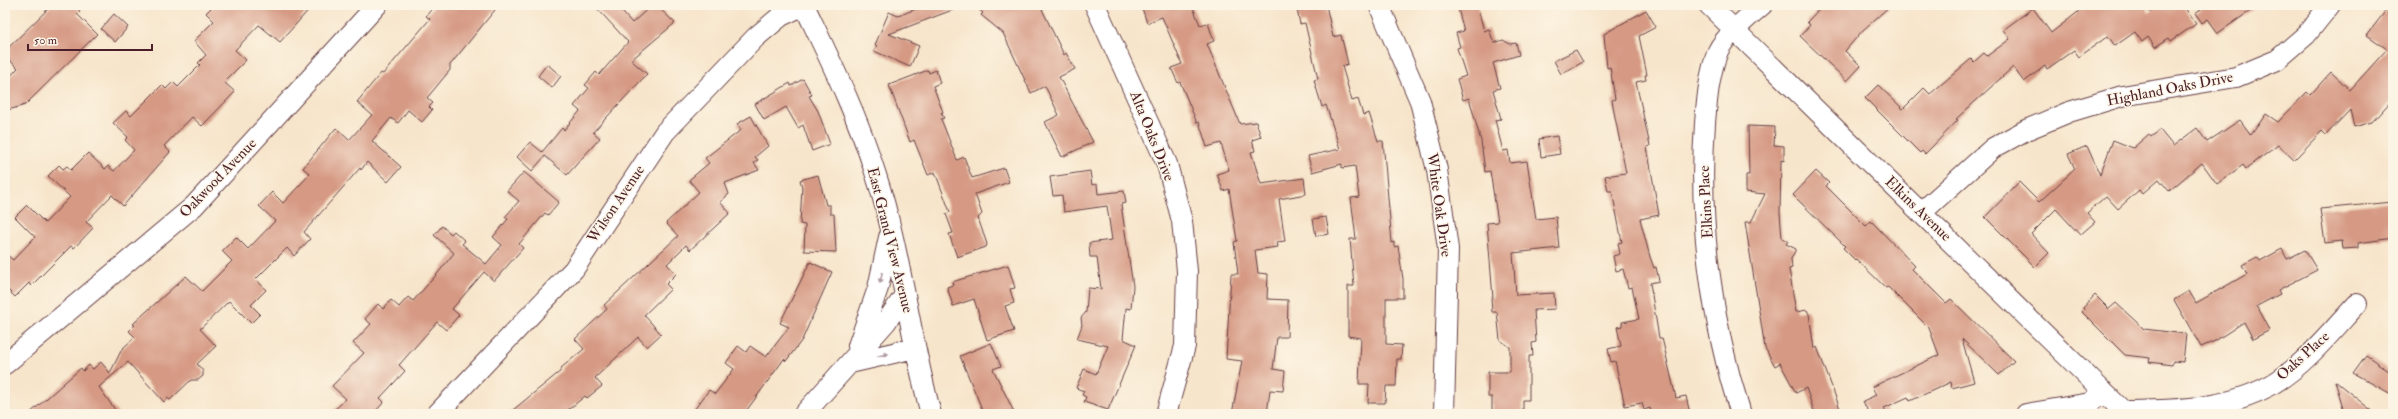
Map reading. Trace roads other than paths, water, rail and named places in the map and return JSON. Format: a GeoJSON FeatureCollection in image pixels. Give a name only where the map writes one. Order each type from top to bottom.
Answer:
{"type":"FeatureCollection","features":[{"type":"Feature","properties":{"kind":"street","name":"Oakwood Avenue"},"geometry":{"type":"LineString","coordinates":[[5,364],[194,206],[377,5]]}},
{"type":"Feature","properties":{"kind":"street","name":"East Grand View Avenue"},"geometry":{"type":"LineString","coordinates":[[804,5],[858,123],[876,173],[890,226],[915,348],[931,414]]}},
{"type":"Feature","properties":{"kind":"street","name":"Wilson Avenue"},"geometry":{"type":"LineString","coordinates":[[437,414],[574,269],[665,132],[756,37],[781,16],[804,5]]}},
{"type":"Feature","properties":{"kind":"street","name":"Alta Oaks Drive"},"geometry":{"type":"LineString","coordinates":[[1095,5],[1167,164],[1182,222],[1187,271],[1185,346],[1166,414]]}},
{"type":"Feature","properties":{"kind":"street","name":"White Oak Drive"},"geometry":{"type":"LineString","coordinates":[[1379,5],[1420,101],[1437,170],[1448,249],[1444,414]]}},
{"type":"Feature","properties":{"kind":"street","name":"Elkins Avenue"},"geometry":{"type":"LineString","coordinates":[[1710,5],[1922,212],[2124,413]]}},
{"type":"Feature","properties":{"kind":"street","name":"Elkins Place"},"geometry":{"type":"LineString","coordinates":[[1741,414],[1717,324],[1705,224],[1703,146],[1708,88],[1719,50],[1762,5]]}},
{"type":"Feature","properties":{"kind":"street","name":"Highland Oaks Drive"},"geometry":{"type":"LineString","coordinates":[[1922,212],[1993,148],[2026,130],[2069,112],[2122,96],[2236,77],[2277,60],[2306,35],[2330,5]]}},
{"type":"Feature","properties":{"kind":"street"},"geometry":{"type":"LineString","coordinates":[[850,363],[864,330],[878,288],[890,226]]}},
{"type":"Feature","properties":{"kind":"street"},"geometry":{"type":"LineString","coordinates":[[804,414],[886,322],[905,295]]}},
{"type":"Feature","properties":{"kind":"street","name":"Oaks Place"},"geometry":{"type":"LineString","coordinates":[[2124,413],[2210,405],[2228,402],[2250,394],[2284,376],[2314,349],[2357,304]]}},
{"type":"Feature","properties":{"kind":"street"},"geometry":{"type":"LineString","coordinates":[[850,363],[915,348]]}},
{"type":"Feature","properties":{"kind":"street"},"geometry":{"type":"LineString","coordinates":[[2026,414],[2090,403],[2103,391]]}}]}
